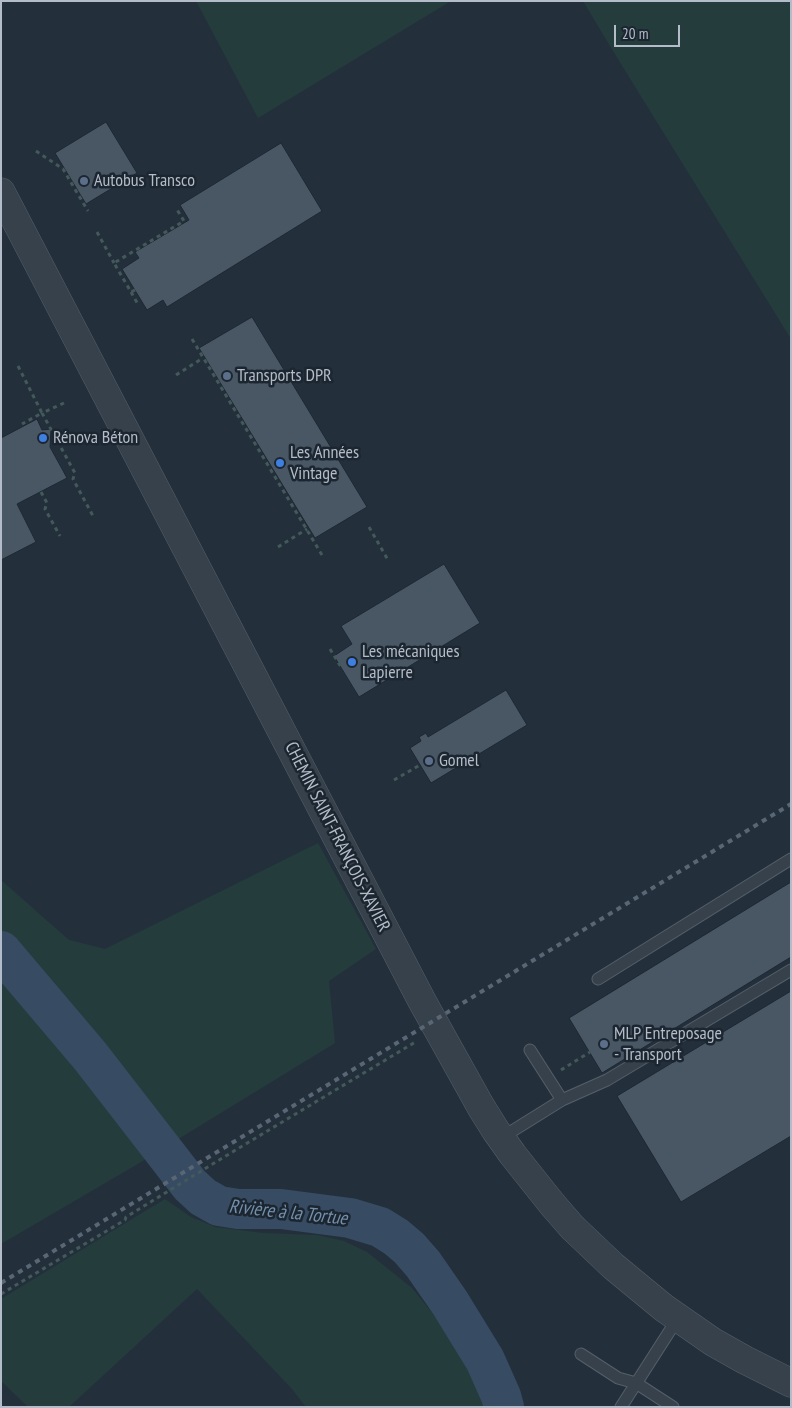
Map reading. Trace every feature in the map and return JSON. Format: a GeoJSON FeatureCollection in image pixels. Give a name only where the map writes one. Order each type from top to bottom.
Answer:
{"type":"FeatureCollection","features":[{"type":"Feature","properties":{"kind":"street","name":"CHEMIN SAINT-FRANÇOIS-XAVIER"},"geometry":{"type":"LineString","coordinates":[[1,192],[437,1029],[481,1108],[542,1192],[591,1246],[638,1288],[714,1342],[791,1383]]}},
{"type":"Feature","properties":{"kind":"lane"},"geometry":{"type":"LineString","coordinates":[[598,979],[791,859]]}},
{"type":"Feature","properties":{"kind":"lane"},"geometry":{"type":"LineString","coordinates":[[501,1138],[562,1100],[607,1080],[791,970]]}},
{"type":"Feature","properties":{"kind":"lane"},"geometry":{"type":"LineString","coordinates":[[530,1050],[562,1100]]}},
{"type":"Feature","properties":{"kind":"lane"},"geometry":{"type":"LineString","coordinates":[[621,1407],[678,1318]]}},
{"type":"Feature","properties":{"kind":"lane"},"geometry":{"type":"LineString","coordinates":[[581,1354],[618,1378],[636,1383],[673,1407]]}},
{"type":"Feature","properties":{"kind":"path"},"geometry":{"type":"LineString","coordinates":[[36,151],[64,168],[88,211]]}},
{"type":"Feature","properties":{"kind":"path"},"geometry":{"type":"LineString","coordinates":[[114,263],[184,221],[176,208]]}},
{"type":"Feature","properties":{"kind":"path"},"geometry":{"type":"LineString","coordinates":[[97,232],[114,263],[133,291],[139,306]]}},
{"type":"Feature","properties":{"kind":"path"},"geometry":{"type":"LineString","coordinates":[[192,339],[322,555]]}},
{"type":"Feature","properties":{"kind":"path"},"geometry":{"type":"LineString","coordinates":[[176,375],[204,357]]}},
{"type":"Feature","properties":{"kind":"path"},"geometry":{"type":"LineString","coordinates":[[18,366],[75,473],[73,479],[93,516]]}},
{"type":"Feature","properties":{"kind":"path"},"geometry":{"type":"LineString","coordinates":[[22,424],[64,403]]}},
{"type":"Feature","properties":{"kind":"path"},"geometry":{"type":"LineString","coordinates":[[41,492],[46,503],[45,509],[60,536]]}},
{"type":"Feature","properties":{"kind":"path"},"geometry":{"type":"LineString","coordinates":[[369,527],[388,560]]}},
{"type":"Feature","properties":{"kind":"path"},"geometry":{"type":"LineString","coordinates":[[278,547],[308,529]]}},
{"type":"Feature","properties":{"kind":"path"},"geometry":{"type":"LineString","coordinates":[[330,649],[341,667]]}},
{"type":"Feature","properties":{"kind":"path"},"geometry":{"type":"LineString","coordinates":[[394,780],[420,765]]}},
{"type":"Feature","properties":{"kind":"path"},"geometry":{"type":"LineString","coordinates":[[1,1294],[437,1029]]}},
{"type":"Feature","properties":{"kind":"path"},"geometry":{"type":"LineString","coordinates":[[548,1078],[590,1052]]}},
{"type":"Feature","properties":{"kind":"green space"},"geometry":{"type":"Polygon","coordinates":[[[196,1],[451,1],[258,118],[196,1]]]}},
{"type":"Feature","properties":{"kind":"green space"},"geometry":{"type":"Polygon","coordinates":[[[583,1],[791,1],[791,339],[613,51],[583,1]]]}},
{"type":"Feature","properties":{"kind":"green space"},"geometry":{"type":"Polygon","coordinates":[[[318,843],[376,949],[329,981],[335,1043],[136,1165],[1,1244],[1,880],[69,940],[105,949],[318,843]]]}},
{"type":"Feature","properties":{"kind":"green space"},"geometry":{"type":"Polygon","coordinates":[[[165,1199],[191,1217],[215,1227],[263,1233],[317,1235],[344,1241],[367,1252],[412,1288],[438,1320],[457,1348],[485,1407],[306,1407],[292,1389],[197,1289],[69,1407],[28,1407],[1,1381],[1,1299],[165,1199]]]}},
{"type":"Feature","properties":{"kind":"building"},"geometry":{"type":"Polygon","coordinates":[[[106,122],[137,173],[86,204],[55,153],[106,122]]]}},
{"type":"Feature","properties":{"kind":"building"},"geometry":{"type":"Polygon","coordinates":[[[281,143],[322,211],[167,307],[163,300],[147,310],[122,269],[139,258],[135,252],[189,220],[180,205],[281,143]]]}},
{"type":"Feature","properties":{"kind":"building"},"geometry":{"type":"Polygon","coordinates":[[[252,317],[367,507],[315,538],[199,348],[252,317]]]}},
{"type":"Feature","properties":{"kind":"building"},"geometry":{"type":"Polygon","coordinates":[[[37,419],[42,430],[51,429],[50,447],[67,478],[17,504],[36,542],[1,560],[1,438],[37,419]]]}},
{"type":"Feature","properties":{"kind":"building"},"geometry":{"type":"Polygon","coordinates":[[[444,564],[480,623],[359,697],[334,656],[352,644],[341,626],[444,564]]]}},
{"type":"Feature","properties":{"kind":"building"},"geometry":{"type":"Polygon","coordinates":[[[506,690],[527,725],[431,783],[410,748],[421,741],[419,737],[426,733],[428,737],[506,690]]]}},
{"type":"Feature","properties":{"kind":"building"},"geometry":{"type":"Polygon","coordinates":[[[791,882],[791,957],[602,1073],[569,1018],[791,882]]]}},
{"type":"Feature","properties":{"kind":"building"},"geometry":{"type":"Polygon","coordinates":[[[791,991],[791,1136],[681,1202],[617,1096],[791,991]]]}},
{"type":"Feature","properties":{"kind":"waterway","name":"Rivière à la Tortue"},"geometry":{"type":"LineString","coordinates":[[1,951],[90,1056],[190,1185],[203,1197],[219,1206],[238,1209],[281,1209],[350,1218],[380,1227],[409,1248],[423,1264],[450,1303],[485,1360],[504,1407]]}},
{"type":"Feature","properties":{"kind":"railway"},"geometry":{"type":"LineString","coordinates":[[1,1283],[791,804]]}},
{"type":"Feature","properties":{"kind":"place","name":"Autobus Transco"},"geometry":{"type":"Point","coordinates":[84,181]}},
{"type":"Feature","properties":{"kind":"place","name":"Transports DPR"},"geometry":{"type":"Point","coordinates":[227,376]}},
{"type":"Feature","properties":{"kind":"place","name":"Rénova Béton"},"geometry":{"type":"Point","coordinates":[43,438]}},
{"type":"Feature","properties":{"kind":"place","name":"Les Années Vintage"},"geometry":{"type":"Point","coordinates":[280,463]}},
{"type":"Feature","properties":{"kind":"place","name":"Les mécaniques Lapierre"},"geometry":{"type":"Point","coordinates":[352,662]}},
{"type":"Feature","properties":{"kind":"place","name":"Gomel"},"geometry":{"type":"Point","coordinates":[429,761]}},
{"type":"Feature","properties":{"kind":"place","name":"MLP Entreposage - Transport"},"geometry":{"type":"Point","coordinates":[604,1044]}}]}
